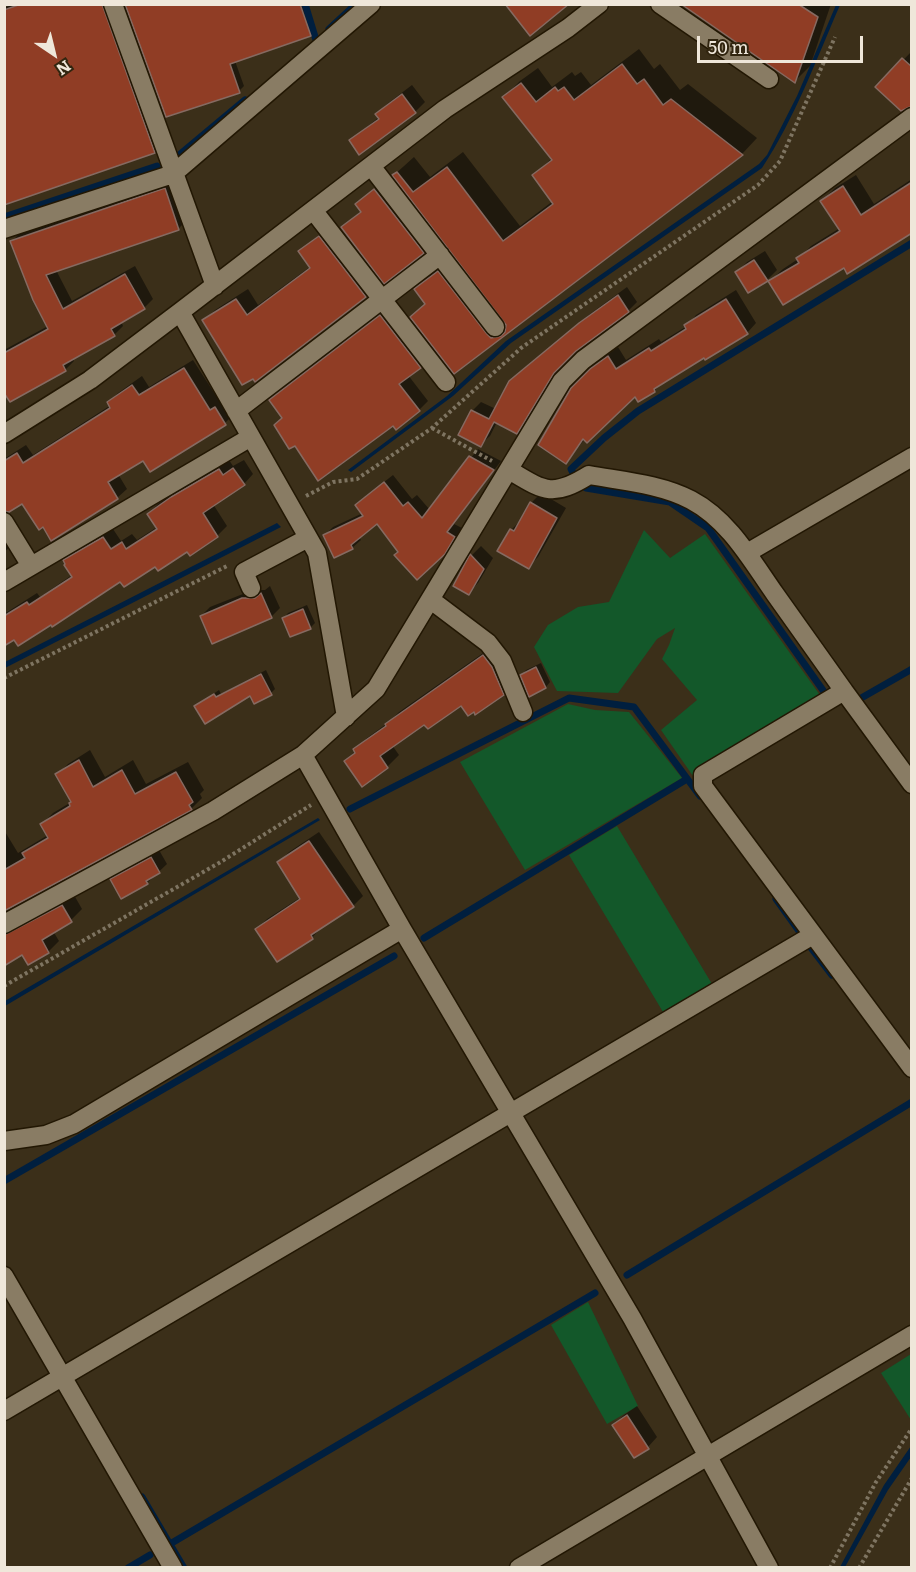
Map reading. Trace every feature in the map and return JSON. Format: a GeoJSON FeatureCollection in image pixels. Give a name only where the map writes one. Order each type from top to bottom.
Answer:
{"type":"FeatureCollection","features":[{"type":"Feature","properties":{"kind":"street"},"geometry":{"type":"LineString","coordinates":[[113,4],[215,286]]}},
{"type":"Feature","properties":{"kind":"street"},"geometry":{"type":"LineString","coordinates":[[4,229],[173,174],[371,4]]}},
{"type":"Feature","properties":{"kind":"street"},"geometry":{"type":"LineString","coordinates":[[4,434],[90,380],[445,109],[568,28],[599,4]]}},
{"type":"Feature","properties":{"kind":"street"},"geometry":{"type":"LineString","coordinates":[[660,4],[769,80]]}},
{"type":"Feature","properties":{"kind":"street"},"geometry":{"type":"LineString","coordinates":[[4,924],[213,811],[303,755],[346,717],[376,689],[562,381],[583,360],[912,117]]}},
{"type":"Feature","properties":{"kind":"street"},"geometry":{"type":"LineString","coordinates":[[371,166],[495,327]]}},
{"type":"Feature","properties":{"kind":"street"},"geometry":{"type":"LineString","coordinates":[[313,210],[446,382]]}},
{"type":"Feature","properties":{"kind":"street"},"geometry":{"type":"LineString","coordinates":[[236,411],[440,255]]}},
{"type":"Feature","properties":{"kind":"street"},"geometry":{"type":"LineString","coordinates":[[180,312],[317,553],[346,717]]}},
{"type":"Feature","properties":{"kind":"street"},"geometry":{"type":"LineString","coordinates":[[4,582],[251,437]]}},
{"type":"Feature","properties":{"kind":"street"},"geometry":{"type":"LineString","coordinates":[[747,553],[912,457]]}},
{"type":"Feature","properties":{"kind":"street"},"geometry":{"type":"LineString","coordinates":[[509,470],[548,490],[566,488],[589,475],[647,485],[688,498],[714,515],[747,553],[912,784]]}},
{"type":"Feature","properties":{"kind":"street"},"geometry":{"type":"LineString","coordinates":[[4,522],[31,566]]}},
{"type":"Feature","properties":{"kind":"street"},"geometry":{"type":"LineString","coordinates":[[250,588],[244,572],[308,538]]}},
{"type":"Feature","properties":{"kind":"street"},"geometry":{"type":"LineString","coordinates":[[431,600],[488,643],[502,661],[523,712]]}},
{"type":"Feature","properties":{"kind":"street"},"geometry":{"type":"LineString","coordinates":[[844,691],[703,775],[703,786],[912,1068]]}},
{"type":"Feature","properties":{"kind":"street"},"geometry":{"type":"LineString","coordinates":[[303,755],[402,929],[632,1318],[769,1568]]}},
{"type":"Feature","properties":{"kind":"street"},"geometry":{"type":"LineString","coordinates":[[4,1141],[46,1135],[74,1124],[402,929]]}},
{"type":"Feature","properties":{"kind":"street"},"geometry":{"type":"LineString","coordinates":[[4,1411],[813,935]]}},
{"type":"Feature","properties":{"kind":"street"},"geometry":{"type":"LineString","coordinates":[[4,1276],[172,1568]]}},
{"type":"Feature","properties":{"kind":"street"},"geometry":{"type":"LineString","coordinates":[[519,1568],[912,1335]]}},
{"type":"Feature","properties":{"kind":"path"},"geometry":{"type":"LineString","coordinates":[[290,505],[333,482],[357,479],[432,428],[521,348],[758,185],[780,160],[835,37]]}},
{"type":"Feature","properties":{"kind":"path"},"geometry":{"type":"LineString","coordinates":[[432,428],[509,470]]}},
{"type":"Feature","properties":{"kind":"path"},"geometry":{"type":"LineString","coordinates":[[4,678],[230,564]]}},
{"type":"Feature","properties":{"kind":"path"},"geometry":{"type":"LineString","coordinates":[[4,986],[219,863],[326,795]]}},
{"type":"Feature","properties":{"kind":"path"},"geometry":{"type":"LineString","coordinates":[[830,1568],[876,1482],[912,1428]]}},
{"type":"Feature","properties":{"kind":"path"},"geometry":{"type":"LineString","coordinates":[[859,1568],[912,1478]]}},
{"type":"Feature","properties":{"kind":"green space"},"geometry":{"type":"Polygon","coordinates":[[[644,530],[670,558],[705,534],[822,698],[693,776],[661,730],[697,700],[662,659],[675,628],[657,639],[618,693],[557,691],[534,647],[548,625],[578,607],[609,602],[644,530]]]}},
{"type":"Feature","properties":{"kind":"green space"},"geometry":{"type":"Polygon","coordinates":[[[568,704],[595,710],[629,712],[682,778],[525,870],[460,762],[568,704]]]}},
{"type":"Feature","properties":{"kind":"green space"},"geometry":{"type":"Polygon","coordinates":[[[617,826],[712,984],[663,1012],[569,855],[617,826]]]}},
{"type":"Feature","properties":{"kind":"green space"},"geometry":{"type":"Polygon","coordinates":[[[588,1302],[638,1406],[607,1424],[551,1325],[588,1302]]]}},
{"type":"Feature","properties":{"kind":"green space"},"geometry":{"type":"Polygon","coordinates":[[[911,1354],[912,1419],[911,1420],[881,1373],[911,1354]]]}},
{"type":"Feature","properties":{"kind":"water"},"geometry":{"type":"Polygon","coordinates":[[[836,5],[840,5],[804,88],[785,129],[762,168],[511,343],[453,396],[351,472],[348,470],[447,396],[506,341],[759,164],[767,155],[797,96],[836,5]]]}},
{"type":"Feature","properties":{"kind":"water"},"geometry":{"type":"Polygon","coordinates":[[[277,523],[281,527],[5,668],[5,662],[277,523]]]}},
{"type":"Feature","properties":{"kind":"water"},"geometry":{"type":"Polygon","coordinates":[[[318,818],[320,820],[5,1006],[5,1001],[318,818]]]}},
{"type":"Feature","properties":{"kind":"water"},"geometry":{"type":"Polygon","coordinates":[[[911,1446],[911,1457],[888,1490],[845,1567],[840,1567],[884,1485],[911,1446]]]}},
{"type":"Feature","properties":{"kind":"building"},"geometry":{"type":"Polygon","coordinates":[[[21,4],[102,4],[155,153],[4,205],[4,10],[21,4]]]}},
{"type":"Feature","properties":{"kind":"building"},"geometry":{"type":"Polygon","coordinates":[[[125,4],[300,4],[311,36],[230,64],[240,93],[166,117],[125,4]]]}},
{"type":"Feature","properties":{"kind":"building"},"geometry":{"type":"Polygon","coordinates":[[[505,4],[569,4],[530,36],[505,4]]]}},
{"type":"Feature","properties":{"kind":"building"},"geometry":{"type":"Polygon","coordinates":[[[681,4],[798,4],[818,17],[795,83],[681,4]]]}},
{"type":"Feature","properties":{"kind":"building"},"geometry":{"type":"Polygon","coordinates":[[[902,58],[912,67],[912,106],[901,111],[875,87],[902,58]]]}},
{"type":"Feature","properties":{"kind":"building"},"geometry":{"type":"Polygon","coordinates":[[[622,64],[637,84],[644,79],[663,105],[671,99],[743,155],[454,374],[410,317],[425,304],[414,289],[438,271],[491,338],[501,336],[505,332],[506,325],[392,175],[397,172],[413,192],[447,167],[503,241],[553,204],[532,175],[552,160],[502,97],[521,83],[536,102],[555,87],[558,91],[564,87],[574,100],[622,64]]]}},
{"type":"Feature","properties":{"kind":"building"},"geometry":{"type":"Polygon","coordinates":[[[402,94],[416,113],[359,155],[349,140],[379,119],[375,114],[402,94]]]}},
{"type":"Feature","properties":{"kind":"building"},"geometry":{"type":"Polygon","coordinates":[[[912,182],[912,233],[847,274],[844,268],[783,305],[768,281],[799,263],[796,258],[840,231],[820,201],[843,186],[861,215],[912,182]]]}},
{"type":"Feature","properties":{"kind":"building"},"geometry":{"type":"Polygon","coordinates":[[[165,188],[179,230],[46,275],[63,309],[125,274],[145,309],[111,329],[115,336],[63,365],[66,371],[10,402],[4,393],[4,353],[48,329],[33,300],[10,241],[165,188]]]}},
{"type":"Feature","properties":{"kind":"building"},"geometry":{"type":"Polygon","coordinates":[[[374,189],[424,253],[384,284],[341,227],[361,212],[355,204],[374,189]]]}},
{"type":"Feature","properties":{"kind":"building"},"geometry":{"type":"Polygon","coordinates":[[[319,236],[366,297],[255,382],[253,379],[242,385],[202,320],[236,299],[247,315],[310,268],[298,251],[319,236]]]}},
{"type":"Feature","properties":{"kind":"building"},"geometry":{"type":"Polygon","coordinates":[[[754,260],[768,281],[748,293],[735,272],[754,260]]]}},
{"type":"Feature","properties":{"kind":"building"},"geometry":{"type":"Polygon","coordinates":[[[618,295],[629,312],[576,351],[554,373],[517,434],[494,422],[481,447],[458,435],[471,410],[489,419],[509,381],[579,323],[618,295]]]}},
{"type":"Feature","properties":{"kind":"building"},"geometry":{"type":"Polygon","coordinates":[[[726,299],[748,334],[705,360],[704,358],[654,389],[655,392],[638,402],[635,397],[587,443],[583,439],[566,464],[538,445],[571,388],[590,369],[608,356],[616,369],[649,348],[651,351],[686,329],[684,325],[726,299]]]}},
{"type":"Feature","properties":{"kind":"building"},"geometry":{"type":"Polygon","coordinates":[[[380,315],[421,368],[399,384],[420,411],[396,430],[393,426],[318,481],[295,446],[289,449],[274,425],[282,418],[269,400],[380,315]]]}},
{"type":"Feature","properties":{"kind":"building"},"geometry":{"type":"Polygon","coordinates":[[[184,368],[210,410],[215,407],[226,425],[150,472],[143,461],[108,482],[118,499],[51,541],[43,527],[39,530],[22,504],[9,512],[4,511],[4,461],[17,453],[23,463],[110,408],[107,402],[132,385],[139,395],[184,368]]]}},
{"type":"Feature","properties":{"kind":"building"},"geometry":{"type":"Polygon","coordinates":[[[469,456],[494,470],[447,532],[455,537],[445,554],[417,580],[394,555],[398,552],[377,524],[351,545],[353,549],[334,558],[323,535],[363,516],[355,505],[384,482],[403,506],[408,502],[422,518],[469,456]]]}},
{"type":"Feature","properties":{"kind":"building"},"geometry":{"type":"Polygon","coordinates":[[[233,468],[245,485],[203,513],[218,537],[190,556],[187,552],[158,571],[155,567],[124,587],[120,582],[52,627],[51,625],[18,646],[14,640],[4,646],[4,616],[27,602],[29,605],[72,577],[63,560],[103,537],[111,549],[122,542],[126,549],[157,529],[147,514],[219,469],[223,475],[233,468]]]}},
{"type":"Feature","properties":{"kind":"building"},"geometry":{"type":"Polygon","coordinates":[[[530,502],[557,518],[529,569],[497,551],[510,529],[514,531],[530,502]]]}},
{"type":"Feature","properties":{"kind":"building"},"geometry":{"type":"Polygon","coordinates":[[[470,554],[484,569],[469,595],[453,586],[470,554]]]}},
{"type":"Feature","properties":{"kind":"building"},"geometry":{"type":"Polygon","coordinates":[[[261,593],[272,618],[212,644],[200,616],[242,598],[255,598],[261,593]]]}},
{"type":"Feature","properties":{"kind":"building"},"geometry":{"type":"Polygon","coordinates":[[[303,609],[311,629],[290,637],[282,618],[303,609]]]}},
{"type":"Feature","properties":{"kind":"building"},"geometry":{"type":"Polygon","coordinates":[[[483,655],[492,667],[504,695],[475,715],[474,712],[468,716],[461,706],[428,729],[424,725],[380,756],[388,768],[362,787],[344,761],[355,753],[353,749],[483,655]]]}},
{"type":"Feature","properties":{"kind":"building"},"geometry":{"type":"Polygon","coordinates":[[[536,667],[546,688],[529,697],[520,675],[536,667]]]}},
{"type":"Feature","properties":{"kind":"building"},"geometry":{"type":"Polygon","coordinates":[[[261,674],[272,695],[254,704],[250,696],[205,724],[194,706],[214,694],[216,697],[261,674]]]}},
{"type":"Feature","properties":{"kind":"building"},"geometry":{"type":"Polygon","coordinates":[[[79,760],[93,787],[122,770],[135,794],[176,772],[193,802],[189,805],[192,810],[4,911],[4,870],[25,858],[22,853],[48,838],[40,824],[70,806],[71,802],[55,774],[79,760]]]}},
{"type":"Feature","properties":{"kind":"building"},"geometry":{"type":"Polygon","coordinates":[[[309,841],[354,907],[311,935],[313,939],[277,962],[255,929],[300,899],[277,862],[309,841]]]}},
{"type":"Feature","properties":{"kind":"building"},"geometry":{"type":"Polygon","coordinates":[[[151,857],[160,873],[146,881],[148,884],[121,899],[110,879],[151,857]]]}},
{"type":"Feature","properties":{"kind":"building"},"geometry":{"type":"Polygon","coordinates":[[[62,905],[72,922],[42,940],[49,953],[28,965],[22,955],[4,966],[4,935],[62,905]]]}},
{"type":"Feature","properties":{"kind":"building"},"geometry":{"type":"Polygon","coordinates":[[[627,1415],[649,1449],[634,1458],[612,1425],[627,1415]]]}},
{"type":"Feature","properties":{"kind":"waterway"},"geometry":{"type":"LineString","coordinates":[[305,4],[316,40]]}},
{"type":"Feature","properties":{"kind":"waterway"},"geometry":{"type":"LineString","coordinates":[[329,29],[356,4]]}},
{"type":"Feature","properties":{"kind":"waterway"},"geometry":{"type":"LineString","coordinates":[[178,156],[245,100]]}},
{"type":"Feature","properties":{"kind":"waterway"},"geometry":{"type":"LineString","coordinates":[[4,217],[157,166]]}},
{"type":"Feature","properties":{"kind":"waterway"},"geometry":{"type":"LineString","coordinates":[[574,475],[571,469],[604,438],[638,411],[912,243]]}},
{"type":"Feature","properties":{"kind":"waterway"},"geometry":{"type":"LineString","coordinates":[[586,488],[670,502],[708,528],[827,696]]}},
{"type":"Feature","properties":{"kind":"waterway"},"geometry":{"type":"LineString","coordinates":[[856,701],[912,669]]}},
{"type":"Feature","properties":{"kind":"waterway"},"geometry":{"type":"LineString","coordinates":[[350,809],[569,698],[634,707],[700,796]]}},
{"type":"Feature","properties":{"kind":"waterway"},"geometry":{"type":"LineString","coordinates":[[424,938],[687,779]]}},
{"type":"Feature","properties":{"kind":"waterway"},"geometry":{"type":"LineString","coordinates":[[776,899],[799,931]]}},
{"type":"Feature","properties":{"kind":"waterway"},"geometry":{"type":"LineString","coordinates":[[809,945],[832,975]]}},
{"type":"Feature","properties":{"kind":"waterway"},"geometry":{"type":"LineString","coordinates":[[4,1181],[394,956]]}},
{"type":"Feature","properties":{"kind":"waterway"},"geometry":{"type":"LineString","coordinates":[[627,1275],[912,1102]]}},
{"type":"Feature","properties":{"kind":"waterway"},"geometry":{"type":"LineString","coordinates":[[170,1544],[595,1293]]}},
{"type":"Feature","properties":{"kind":"waterway"},"geometry":{"type":"LineString","coordinates":[[142,1497],[184,1568]]}},
{"type":"Feature","properties":{"kind":"waterway"},"geometry":{"type":"LineString","coordinates":[[128,1568],[150,1555]]}}]}
